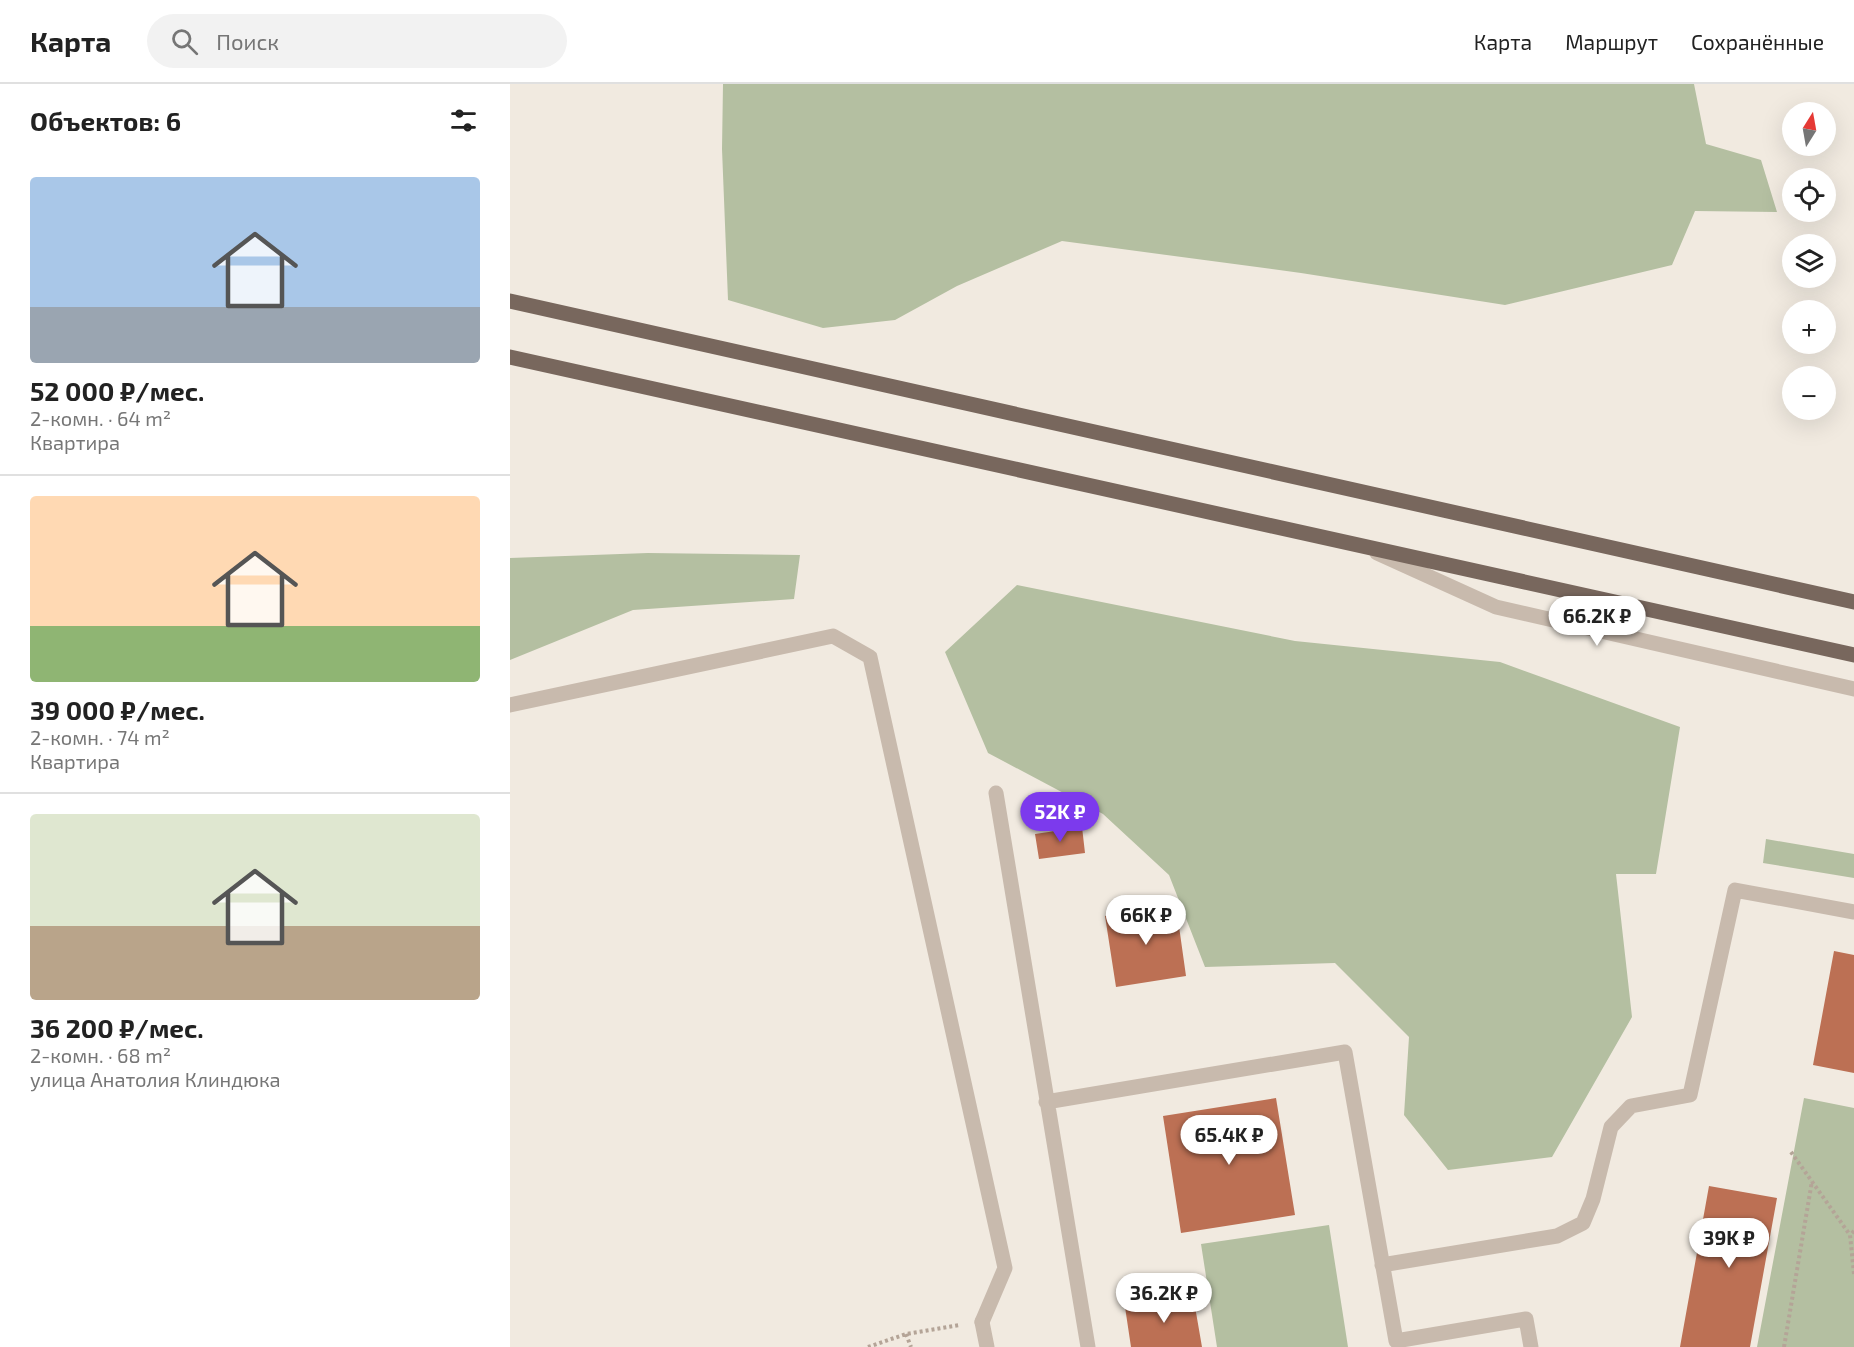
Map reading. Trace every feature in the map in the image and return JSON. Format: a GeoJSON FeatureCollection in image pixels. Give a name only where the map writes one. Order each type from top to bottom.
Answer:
{"type":"FeatureCollection","features":[{"type":"Feature","properties":{"kind":"main road"},"geometry":{"type":"LineString","coordinates":[[510,301],[1854,602]]}},
{"type":"Feature","properties":{"kind":"main road"},"geometry":{"type":"LineString","coordinates":[[510,357],[1854,655]]}},
{"type":"Feature","properties":{"kind":"street"},"geometry":{"type":"LineString","coordinates":[[1360,546],[1496,607],[1854,688]]}},
{"type":"Feature","properties":{"kind":"street"},"geometry":{"type":"LineString","coordinates":[[510,705],[833,636],[870,657],[1005,1268],[982,1322],[987,1347]]}},
{"type":"Feature","properties":{"kind":"street"},"geometry":{"type":"LineString","coordinates":[[996,793],[1088,1347]]}},
{"type":"Feature","properties":{"kind":"street"},"geometry":{"type":"LineString","coordinates":[[1382,1264],[1557,1236],[1583,1222],[1593,1199],[1611,1127],[1631,1106],[1690,1095],[1735,890],[1854,912]]}},
{"type":"Feature","properties":{"kind":"street"},"geometry":{"type":"LineString","coordinates":[[1046,1102],[1345,1052],[1396,1341],[1526,1319],[1531,1347]]}},
{"type":"Feature","properties":{"kind":"path"},"geometry":{"type":"LineString","coordinates":[[1791,1152],[1850,1235],[1854,1274]]}},
{"type":"Feature","properties":{"kind":"path"},"geometry":{"type":"LineString","coordinates":[[1784,1347],[1812,1181]]}},
{"type":"Feature","properties":{"kind":"path"},"geometry":{"type":"LineString","coordinates":[[1850,1235],[1854,1231]]}},
{"type":"Feature","properties":{"kind":"path"},"geometry":{"type":"LineString","coordinates":[[868,1347],[906,1334],[982,1322]]}},
{"type":"Feature","properties":{"kind":"path"},"geometry":{"type":"LineString","coordinates":[[906,1334],[911,1347]]}},
{"type":"Feature","properties":{"kind":"green space"},"geometry":{"type":"Polygon","coordinates":[[[723,84],[1694,84],[1706,144],[1761,160],[1777,212],[1695,211],[1672,265],[1505,305],[1301,273],[1062,241],[957,286],[895,320],[823,328],[728,300],[722,149],[723,84]]]}},
{"type":"Feature","properties":{"kind":"green space"},"geometry":{"type":"Polygon","coordinates":[[[648,553],[800,555],[794,599],[633,610],[510,660],[510,558],[648,553]]]}},
{"type":"Feature","properties":{"kind":"green space"},"geometry":{"type":"Polygon","coordinates":[[[1017,585],[1295,641],[1500,662],[1680,727],[1656,874],[1616,874],[1632,1017],[1552,1157],[1448,1170],[1404,1115],[1409,1037],[1335,963],[1205,967],[1169,875],[1103,814],[988,753],[945,652],[1017,585]]]}},
{"type":"Feature","properties":{"kind":"green space"},"geometry":{"type":"Polygon","coordinates":[[[1766,839],[1854,854],[1854,878],[1763,863],[1766,839]]]}},
{"type":"Feature","properties":{"kind":"green space"},"geometry":{"type":"Polygon","coordinates":[[[1804,1098],[1854,1108],[1854,1347],[1757,1347],[1804,1098]]]}},
{"type":"Feature","properties":{"kind":"green space"},"geometry":{"type":"Polygon","coordinates":[[[1329,1225],[1348,1347],[1217,1347],[1201,1244],[1329,1225]]]}},
{"type":"Feature","properties":{"kind":"building"},"geometry":{"type":"Polygon","coordinates":[[[1082,827],[1085,853],[1039,859],[1035,834],[1082,827]]]}},
{"type":"Feature","properties":{"kind":"building"},"geometry":{"type":"Polygon","coordinates":[[[1176,905],[1186,976],[1116,987],[1105,916],[1176,905]]]}},
{"type":"Feature","properties":{"kind":"building"},"geometry":{"type":"Polygon","coordinates":[[[1834,951],[1854,955],[1854,1073],[1813,1065],[1834,951]]]}},
{"type":"Feature","properties":{"kind":"building"},"geometry":{"type":"Polygon","coordinates":[[[1276,1098],[1295,1215],[1181,1233],[1163,1116],[1276,1098]]]}},
{"type":"Feature","properties":{"kind":"building"},"geometry":{"type":"Polygon","coordinates":[[[1709,1186],[1777,1198],[1750,1347],[1680,1347],[1709,1186]]]}},
{"type":"Feature","properties":{"kind":"building"},"geometry":{"type":"Polygon","coordinates":[[[1193,1295],[1202,1347],[1131,1347],[1125,1307],[1193,1295]]]}}]}
